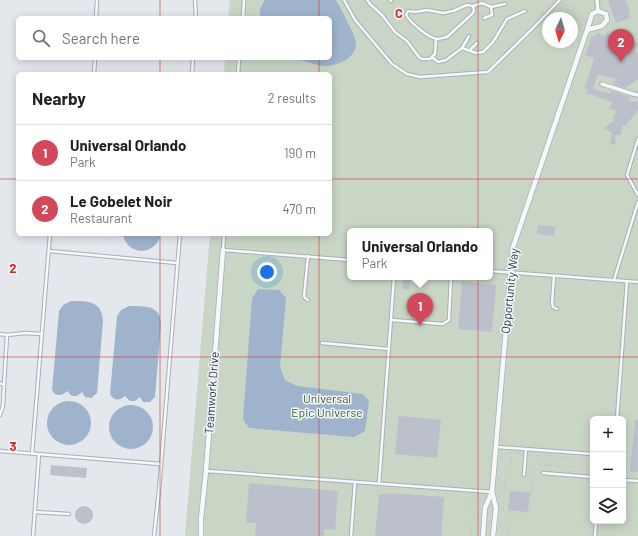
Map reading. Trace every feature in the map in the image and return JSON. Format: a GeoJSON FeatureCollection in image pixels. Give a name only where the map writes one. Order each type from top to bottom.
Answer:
{"type":"FeatureCollection","features":[{"type":"Feature","properties":{"kind":"street"},"geometry":{"type":"LineString","coordinates":[[586,30],[602,26],[607,20],[606,14],[598,11],[597,0]]}},
{"type":"Feature","properties":{"kind":"street","name":"Opportunity Way"},"geometry":{"type":"LineString","coordinates":[[493,535],[496,508],[492,492],[495,447],[513,247],[586,30],[592,14],[598,11]]}},
{"type":"Feature","properties":{"kind":"street"},"geometry":{"type":"LineString","coordinates":[[602,84],[633,94],[638,94]]}},
{"type":"Feature","properties":{"kind":"street","name":"Teamwork Drive"},"geometry":{"type":"LineString","coordinates":[[201,536],[201,519],[223,250]]}},
{"type":"Feature","properties":{"kind":"street","name":"Opportunity Way"},"geometry":{"type":"LineString","coordinates":[[483,535],[485,508],[492,492]]}},
{"type":"Feature","properties":{"kind":"lane"},"geometry":{"type":"LineString","coordinates":[[96,16],[97,0]]}},
{"type":"Feature","properties":{"kind":"lane"},"geometry":{"type":"LineString","coordinates":[[196,0],[196,16]]}},
{"type":"Feature","properties":{"kind":"lane"},"geometry":{"type":"LineString","coordinates":[[243,16],[244,0]]}},
{"type":"Feature","properties":{"kind":"lane"},"geometry":{"type":"LineString","coordinates":[[344,0],[355,20],[392,64],[407,74],[420,76],[488,72],[560,0]]}},
{"type":"Feature","properties":{"kind":"lane"},"geometry":{"type":"LineString","coordinates":[[367,0],[382,15],[395,32],[407,41],[419,56],[426,59],[433,58],[438,62],[443,62],[462,48],[469,36]]}},
{"type":"Feature","properties":{"kind":"lane"},"geometry":{"type":"LineString","coordinates":[[473,6],[474,11],[462,24],[446,37],[436,39],[412,23],[406,13],[408,11],[415,12],[427,10],[443,14],[467,5],[473,6],[482,3],[491,7],[504,4]]}},
{"type":"Feature","properties":{"kind":"lane"},"geometry":{"type":"LineString","coordinates":[[484,18],[492,14],[491,7]]}},
{"type":"Feature","properties":{"kind":"lane"},"geometry":{"type":"LineString","coordinates":[[462,48],[476,53],[483,52],[493,42],[507,19],[525,11]]}},
{"type":"Feature","properties":{"kind":"lane"},"geometry":{"type":"LineString","coordinates":[[433,58],[436,51],[436,39]]}},
{"type":"Feature","properties":{"kind":"lane"},"geometry":{"type":"LineString","coordinates":[[469,50],[477,43]]}},
{"type":"Feature","properties":{"kind":"lane"},"geometry":{"type":"LineString","coordinates":[[94,72],[95,60]]}},
{"type":"Feature","properties":{"kind":"lane"},"geometry":{"type":"LineString","coordinates":[[192,72],[193,60]]}},
{"type":"Feature","properties":{"kind":"lane"},"geometry":{"type":"LineString","coordinates":[[238,72],[239,60]]}},
{"type":"Feature","properties":{"kind":"lane"},"geometry":{"type":"LineString","coordinates":[[638,139],[627,175],[638,195]]}},
{"type":"Feature","properties":{"kind":"lane"},"geometry":{"type":"LineString","coordinates":[[614,280],[638,202]]}},
{"type":"Feature","properties":{"kind":"lane"},"geometry":{"type":"LineString","coordinates":[[32,454],[50,236]]}},
{"type":"Feature","properties":{"kind":"lane"},"geometry":{"type":"LineString","coordinates":[[154,536],[180,236]]}},
{"type":"Feature","properties":{"kind":"lane"},"geometry":{"type":"LineString","coordinates":[[224,236],[223,250],[347,260]]}},
{"type":"Feature","properties":{"kind":"lane"},"geometry":{"type":"LineString","coordinates":[[49,252],[177,263]]}},
{"type":"Feature","properties":{"kind":"lane"},"geometry":{"type":"LineString","coordinates":[[308,256],[304,296],[308,300]]}},
{"type":"Feature","properties":{"kind":"lane"},"geometry":{"type":"LineString","coordinates":[[493,271],[638,282]]}},
{"type":"Feature","properties":{"kind":"lane"},"geometry":{"type":"LineString","coordinates":[[554,276],[552,303],[553,307],[557,309]]}},
{"type":"Feature","properties":{"kind":"lane"},"geometry":{"type":"LineString","coordinates":[[379,484],[394,280]]}},
{"type":"Feature","properties":{"kind":"lane"},"geometry":{"type":"LineString","coordinates":[[391,320],[443,324],[449,320],[451,280]]}},
{"type":"Feature","properties":{"kind":"lane"},"geometry":{"type":"LineString","coordinates":[[617,416],[627,281]]}},
{"type":"Feature","properties":{"kind":"lane"},"geometry":{"type":"LineString","coordinates":[[0,334],[42,334]]}},
{"type":"Feature","properties":{"kind":"lane"},"geometry":{"type":"LineString","coordinates":[[0,416],[3,406],[7,335]]}},
{"type":"Feature","properties":{"kind":"lane"},"geometry":{"type":"LineString","coordinates":[[322,343],[389,349]]}},
{"type":"Feature","properties":{"kind":"lane"},"geometry":{"type":"LineString","coordinates":[[0,383],[4,385]]}},
{"type":"Feature","properties":{"kind":"lane"},"geometry":{"type":"LineString","coordinates":[[495,447],[590,454]]}},
{"type":"Feature","properties":{"kind":"lane"},"geometry":{"type":"LineString","coordinates":[[524,475],[526,449]]}},
{"type":"Feature","properties":{"kind":"lane"},"geometry":{"type":"LineString","coordinates":[[0,451],[161,464]]}},
{"type":"Feature","properties":{"kind":"lane"},"geometry":{"type":"LineString","coordinates":[[33,536],[39,454]]}},
{"type":"Feature","properties":{"kind":"lane"},"geometry":{"type":"LineString","coordinates":[[206,470],[492,492]]}},
{"type":"Feature","properties":{"kind":"lane"},"geometry":{"type":"LineString","coordinates":[[543,473],[590,477]]}},
{"type":"Feature","properties":{"kind":"lane"},"geometry":{"type":"LineString","coordinates":[[626,480],[638,481]]}},
{"type":"Feature","properties":{"kind":"lane"},"geometry":{"type":"LineString","coordinates":[[350,536],[355,482]]}},
{"type":"Feature","properties":{"kind":"lane"},"geometry":{"type":"LineString","coordinates":[[35,512],[70,514]]}},
{"type":"Feature","properties":{"kind":"lane"},"geometry":{"type":"LineString","coordinates":[[595,536],[596,524]]}},
{"type":"Feature","properties":{"kind":"lane"},"geometry":{"type":"LineString","coordinates":[[483,535],[493,535]]}},
{"type":"Feature","properties":{"kind":"path"},"geometry":{"type":"LineString","coordinates":[[611,87],[619,69],[632,63],[634,58]]}},
{"type":"Feature","properties":{"kind":"path"},"geometry":{"type":"LineString","coordinates":[[627,109],[633,99]]}},
{"type":"Feature","properties":{"kind":"path"},"geometry":{"type":"LineString","coordinates":[[512,453],[511,463],[505,479],[503,510],[510,512],[526,514],[530,510],[534,464],[590,468]]}},
{"type":"Feature","properties":{"kind":"path"},"geometry":{"type":"LineString","coordinates":[[471,536],[471,523],[476,522],[471,506],[466,508],[466,503],[469,499],[488,500]]}},
{"type":"Feature","properties":{"kind":"path"},"geometry":{"type":"LineString","coordinates":[[508,536],[510,512]]}},
{"type":"Feature","properties":{"kind":"path"},"geometry":{"type":"LineString","coordinates":[[590,536],[591,524]]}},
{"type":"Feature","properties":{"kind":"green space","name":"Universal Epic Universe"},"geometry":{"type":"Polygon","coordinates":[[[230,0],[638,0],[638,536],[185,536],[210,236],[332,236],[332,72],[224,72],[225,60],[332,60],[332,16],[228,16],[230,0]]]}},
{"type":"Feature","properties":{"kind":"water"},"geometry":{"type":"Polygon","coordinates":[[[265,0],[336,0],[355,39],[356,43],[353,53],[345,60],[328,66],[316,65],[302,60],[332,60],[332,16],[260,16],[260,9],[265,0]]]}},
{"type":"Feature","properties":{"kind":"water"},"geometry":{"type":"Polygon","coordinates":[[[124,236],[160,236],[154,247],[148,250],[135,250],[126,242],[124,236]]]}},
{"type":"Feature","properties":{"kind":"water"},"geometry":{"type":"Polygon","coordinates":[[[258,289],[279,290],[286,298],[280,367],[285,380],[297,386],[363,394],[369,401],[365,431],[354,437],[249,428],[243,419],[252,299],[258,289]]]}},
{"type":"Feature","properties":{"kind":"water"},"geometry":{"type":"Polygon","coordinates":[[[71,301],[92,303],[100,309],[102,314],[103,321],[97,393],[91,398],[85,397],[82,392],[77,396],[72,396],[67,391],[63,394],[57,395],[52,390],[59,311],[63,305],[71,301]]]}},
{"type":"Feature","properties":{"kind":"water"},"geometry":{"type":"Polygon","coordinates":[[[129,306],[151,308],[155,310],[160,318],[161,325],[155,397],[150,402],[143,402],[140,397],[135,401],[130,401],[125,396],[117,400],[110,394],[117,316],[121,310],[129,306]]]}},
{"type":"Feature","properties":{"kind":"water"},"geometry":{"type":"Polygon","coordinates":[[[65,401],[73,401],[78,402],[85,407],[90,414],[90,432],[85,439],[78,444],[65,445],[57,442],[50,435],[47,427],[47,419],[50,411],[57,404],[65,401]]]}},
{"type":"Feature","properties":{"kind":"water"},"geometry":{"type":"Polygon","coordinates":[[[127,405],[135,405],[140,406],[147,411],[152,418],[152,436],[147,443],[140,448],[127,449],[119,446],[112,439],[109,431],[109,423],[112,415],[119,408],[127,405]]]}},
{"type":"Feature","properties":{"kind":"building"},"geometry":{"type":"Polygon","coordinates":[[[608,1],[626,1],[630,11],[628,12],[630,18],[616,23],[608,1]]]}},
{"type":"Feature","properties":{"kind":"building"},"geometry":{"type":"Polygon","coordinates":[[[597,33],[605,36],[606,33],[638,43],[635,52],[638,53],[638,79],[625,88],[615,85],[614,82],[616,79],[598,74],[593,89],[610,94],[611,91],[631,97],[628,101],[638,102],[638,110],[625,126],[622,125],[621,135],[614,135],[616,142],[614,145],[610,143],[612,133],[604,128],[615,120],[613,118],[617,111],[610,109],[612,102],[586,93],[588,89],[585,88],[594,58],[585,55],[592,36],[595,37],[597,33]]]}},
{"type":"Feature","properties":{"kind":"building"},"geometry":{"type":"Polygon","coordinates":[[[538,225],[555,227],[554,236],[537,234],[538,225]]]}},
{"type":"Feature","properties":{"kind":"building"},"geometry":{"type":"Polygon","coordinates":[[[403,280],[411,280],[409,290],[402,289],[403,280]]]}},
{"type":"Feature","properties":{"kind":"building"},"geometry":{"type":"Polygon","coordinates":[[[462,282],[496,285],[492,332],[458,329],[462,282]]]}},
{"type":"Feature","properties":{"kind":"building"},"geometry":{"type":"Polygon","coordinates":[[[399,416],[441,420],[437,458],[395,454],[399,416]]]}},
{"type":"Feature","properties":{"kind":"building"},"geometry":{"type":"Polygon","coordinates":[[[635,420],[638,420],[638,472],[630,471],[635,420]]]}},
{"type":"Feature","properties":{"kind":"building"},"geometry":{"type":"Polygon","coordinates":[[[51,465],[87,468],[86,478],[50,475],[51,465]]]}},
{"type":"Feature","properties":{"kind":"building"},"geometry":{"type":"Polygon","coordinates":[[[249,483],[338,491],[335,530],[324,529],[324,536],[255,536],[256,523],[246,523],[249,483]]]}},
{"type":"Feature","properties":{"kind":"building"},"geometry":{"type":"Polygon","coordinates":[[[510,491],[530,492],[528,512],[508,510],[510,491]]]}},
{"type":"Feature","properties":{"kind":"building"},"geometry":{"type":"Polygon","coordinates":[[[388,493],[444,497],[441,536],[375,536],[379,494],[388,493]]]}},
{"type":"Feature","properties":{"kind":"building"},"geometry":{"type":"Polygon","coordinates":[[[80,506],[88,506],[93,511],[91,522],[88,524],[80,524],[75,519],[75,511],[80,506]]]}},
{"type":"Feature","properties":{"kind":"place","name":"Le Gobelet Noir"},"geometry":{"type":"Point","coordinates":[621,62]}},
{"type":"Feature","properties":{"kind":"place","name":"Universal Orlando"},"geometry":{"type":"Point","coordinates":[420,326]}}]}
